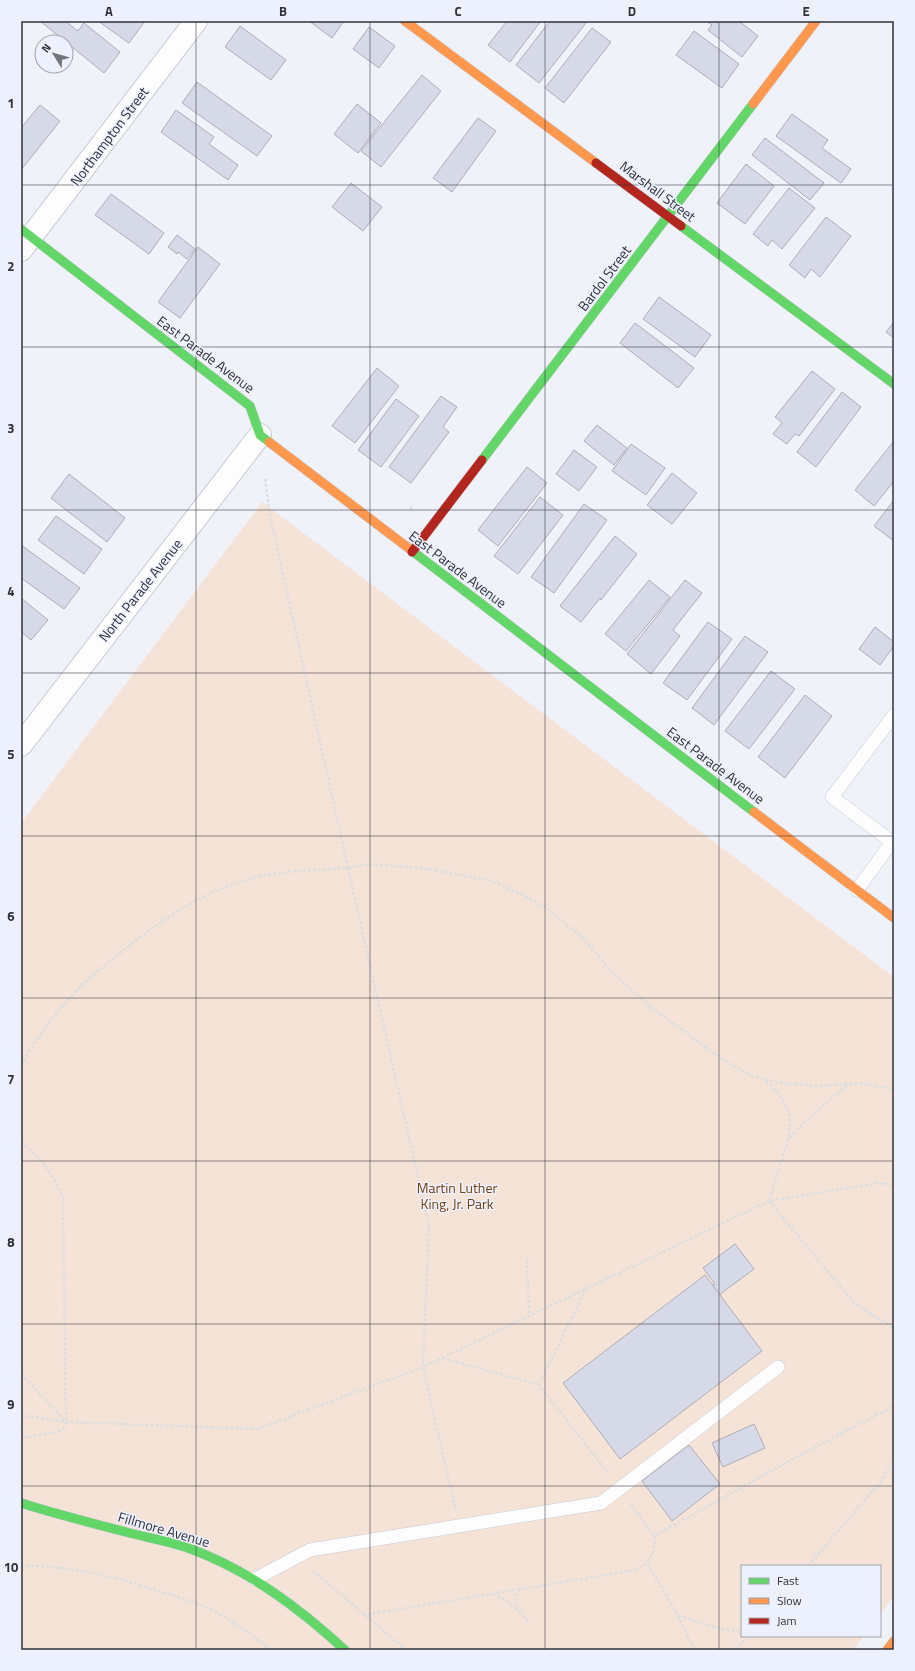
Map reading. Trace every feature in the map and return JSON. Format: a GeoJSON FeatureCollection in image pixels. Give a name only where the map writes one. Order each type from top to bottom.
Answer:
{"type":"FeatureCollection","features":[{"type":"Feature","properties":{"kind":"street","name":"Northampton Street"},"geometry":{"type":"LineString","coordinates":[[24,239],[196,21]]}},
{"type":"Feature","properties":{"kind":"street","name":"Marshall Street"},"geometry":{"type":"LineString","coordinates":[[405,21],[894,384]]}},
{"type":"Feature","properties":{"kind":"street","name":"Bardol Street"},"geometry":{"type":"LineString","coordinates":[[412,552],[816,21]]}},
{"type":"Feature","properties":{"kind":"street","name":"East Parade Avenue"},"geometry":{"type":"LineString","coordinates":[[24,239],[250,406],[260,435],[894,918]]}},
{"type":"Feature","properties":{"kind":"street","name":"North Parade Avenue"},"geometry":{"type":"LineString","coordinates":[[21,745],[260,435]]}},
{"type":"Feature","properties":{"kind":"street","name":"Fillmore Avenue"},"geometry":{"type":"LineString","coordinates":[[21,1503],[71,1518],[190,1548],[224,1562],[280,1595],[319,1626],[345,1650]]}},
{"type":"Feature","properties":{"kind":"street"},"geometry":{"type":"LineString","coordinates":[[887,1650],[894,1641]]}},
{"type":"Feature","properties":{"kind":"lane"},"geometry":{"type":"LineString","coordinates":[[857,890],[893,841],[832,797],[894,715]]}},
{"type":"Feature","properties":{"kind":"lane"},"geometry":{"type":"LineString","coordinates":[[255,1580],[310,1550],[601,1503],[778,1367]]}},
{"type":"Feature","properties":{"kind":"path"},"geometry":{"type":"LineString","coordinates":[[265,479],[270,516],[429,1226],[423,1367],[458,1526]]}},
{"type":"Feature","properties":{"kind":"path"},"geometry":{"type":"LineString","coordinates":[[21,1065],[45,1027],[69,998],[132,942],[166,918],[213,893],[249,879],[290,870],[348,868],[368,864],[423,868],[492,881],[524,895],[547,908],[582,937],[611,971],[648,1005],[719,1057],[750,1076],[766,1080],[820,1086],[858,1083],[894,1089]]}},
{"type":"Feature","properties":{"kind":"path"},"geometry":{"type":"LineString","coordinates":[[766,1080],[786,1107],[790,1120],[788,1140],[769,1201]]}},
{"type":"Feature","properties":{"kind":"path"},"geometry":{"type":"LineString","coordinates":[[788,1140],[799,1127],[847,1085]]}},
{"type":"Feature","properties":{"kind":"path"},"geometry":{"type":"LineString","coordinates":[[21,1142],[40,1158],[51,1172],[63,1197],[66,1422],[64,1428],[56,1432],[21,1438]]}},
{"type":"Feature","properties":{"kind":"path"},"geometry":{"type":"LineString","coordinates":[[21,1415],[66,1422],[257,1429],[423,1367],[769,1201],[878,1183],[894,1185]]}},
{"type":"Feature","properties":{"kind":"path"},"geometry":{"type":"LineString","coordinates":[[769,1201],[854,1303],[894,1328]]}},
{"type":"Feature","properties":{"kind":"path"},"geometry":{"type":"LineString","coordinates":[[527,1260],[529,1316]]}},
{"type":"Feature","properties":{"kind":"path"},"geometry":{"type":"LineString","coordinates":[[539,1385],[587,1288]]}},
{"type":"Feature","properties":{"kind":"path"},"geometry":{"type":"LineString","coordinates":[[363,1614],[636,1570],[647,1563],[654,1552],[654,1536],[620,1488],[539,1385],[442,1358]]}},
{"type":"Feature","properties":{"kind":"path"},"geometry":{"type":"LineString","coordinates":[[21,1374],[66,1422]]}},
{"type":"Feature","properties":{"kind":"path"},"geometry":{"type":"LineString","coordinates":[[654,1536],[797,1457],[894,1406]]}},
{"type":"Feature","properties":{"kind":"path"},"geometry":{"type":"LineString","coordinates":[[809,1565],[882,1480],[894,1458]]}},
{"type":"Feature","properties":{"kind":"path"},"geometry":{"type":"LineString","coordinates":[[297,1557],[406,1650]]}},
{"type":"Feature","properties":{"kind":"path"},"geometry":{"type":"LineString","coordinates":[[647,1563],[678,1615],[694,1650]]}},
{"type":"Feature","properties":{"kind":"path"},"geometry":{"type":"LineString","coordinates":[[21,1566],[62,1567],[111,1576],[185,1599],[220,1615],[240,1627],[271,1650]]}},
{"type":"Feature","properties":{"kind":"path"},"geometry":{"type":"LineString","coordinates":[[516,1608],[516,1597],[520,1589]]}},
{"type":"Feature","properties":{"kind":"path"},"geometry":{"type":"LineString","coordinates":[[493,1594],[516,1608],[529,1623]]}},
{"type":"Feature","properties":{"kind":"path"},"geometry":{"type":"LineString","coordinates":[[678,1615],[701,1624],[741,1632]]}},
{"type":"Feature","properties":{"kind":"path"},"geometry":{"type":"LineString","coordinates":[[735,1650],[747,1637]]}},
{"type":"Feature","properties":{"kind":"green space","name":"Martin Luther King, Jr. Park"},"geometry":{"type":"Polygon","coordinates":[[[262,502],[894,977],[894,1597],[881,1614],[881,1565],[741,1565],[741,1637],[863,1637],[853,1650],[21,1650],[21,823],[262,502]]]}},
{"type":"Feature","properties":{"kind":"building"},"geometry":{"type":"Polygon","coordinates":[[[40,21],[65,21],[78,31],[84,23],[120,52],[104,73],[74,49],[74,34],[56,34],[40,21]]]}},
{"type":"Feature","properties":{"kind":"building"},"geometry":{"type":"Polygon","coordinates":[[[98,21],[145,21],[129,43],[98,21]]]}},
{"type":"Feature","properties":{"kind":"building"},"geometry":{"type":"Polygon","coordinates":[[[309,21],[344,21],[332,38],[309,21]]]}},
{"type":"Feature","properties":{"kind":"building"},"geometry":{"type":"Polygon","coordinates":[[[507,21],[541,21],[510,62],[488,45],[507,21]]]}},
{"type":"Feature","properties":{"kind":"building"},"geometry":{"type":"Polygon","coordinates":[[[550,21],[583,21],[586,23],[539,83],[516,65],[550,21]]]}},
{"type":"Feature","properties":{"kind":"building"},"geometry":{"type":"Polygon","coordinates":[[[706,21],[739,21],[758,36],[742,57],[708,30],[712,25],[706,21]]]}},
{"type":"Feature","properties":{"kind":"building"},"geometry":{"type":"Polygon","coordinates":[[[240,26],[286,60],[271,80],[225,47],[240,26]]]}},
{"type":"Feature","properties":{"kind":"building"},"geometry":{"type":"Polygon","coordinates":[[[369,27],[395,46],[379,68],[353,49],[369,27]]]}},
{"type":"Feature","properties":{"kind":"building"},"geometry":{"type":"Polygon","coordinates":[[[592,28],[611,42],[564,103],[545,88],[592,28]]]}},
{"type":"Feature","properties":{"kind":"building"},"geometry":{"type":"Polygon","coordinates":[[[694,31],[739,64],[722,88],[676,55],[694,31]]]}},
{"type":"Feature","properties":{"kind":"building"},"geometry":{"type":"Polygon","coordinates":[[[422,75],[441,91],[381,167],[361,151],[422,75]]]}},
{"type":"Feature","properties":{"kind":"building"},"geometry":{"type":"Polygon","coordinates":[[[197,82],[272,136],[257,156],[182,103],[197,82]]]}},
{"type":"Feature","properties":{"kind":"building"},"geometry":{"type":"Polygon","coordinates":[[[357,104],[381,123],[358,153],[334,134],[357,104]]]}},
{"type":"Feature","properties":{"kind":"building"},"geometry":{"type":"Polygon","coordinates":[[[40,105],[60,121],[21,170],[21,128],[40,105]]]}},
{"type":"Feature","properties":{"kind":"building"},"geometry":{"type":"Polygon","coordinates":[[[176,110],[214,137],[209,144],[238,165],[228,180],[161,132],[176,110]]]}},
{"type":"Feature","properties":{"kind":"building"},"geometry":{"type":"Polygon","coordinates":[[[792,114],[828,140],[822,148],[851,169],[841,183],[776,136],[792,114]]]}},
{"type":"Feature","properties":{"kind":"building"},"geometry":{"type":"Polygon","coordinates":[[[478,118],[496,131],[452,192],[433,178],[478,118]]]}},
{"type":"Feature","properties":{"kind":"building"},"geometry":{"type":"Polygon","coordinates":[[[765,138],[824,183],[810,200],[752,155],[765,138]]]}},
{"type":"Feature","properties":{"kind":"building"},"geometry":{"type":"Polygon","coordinates":[[[746,164],[774,186],[745,224],[717,203],[746,164]]]}},
{"type":"Feature","properties":{"kind":"building"},"geometry":{"type":"Polygon","coordinates":[[[351,183],[382,207],[363,231],[332,207],[351,183]]]}},
{"type":"Feature","properties":{"kind":"building"},"geometry":{"type":"Polygon","coordinates":[[[789,188],[815,208],[782,249],[772,240],[768,246],[753,234],[789,188]]]}},
{"type":"Feature","properties":{"kind":"building"},"geometry":{"type":"Polygon","coordinates":[[[111,194],[164,233],[149,254],[95,215],[111,194]]]}},
{"type":"Feature","properties":{"kind":"building"},"geometry":{"type":"Polygon","coordinates":[[[826,217],[851,236],[820,277],[811,269],[805,278],[789,265],[826,217]]]}},
{"type":"Feature","properties":{"kind":"building"},"geometry":{"type":"Polygon","coordinates":[[[177,235],[195,249],[187,259],[168,247],[177,235]]]}},
{"type":"Feature","properties":{"kind":"building"},"geometry":{"type":"Polygon","coordinates":[[[198,247],[220,264],[180,318],[158,302],[198,247]]]}},
{"type":"Feature","properties":{"kind":"building"},"geometry":{"type":"Polygon","coordinates":[[[659,297],[711,335],[695,357],[643,319],[659,297]]]}},
{"type":"Feature","properties":{"kind":"building"},"geometry":{"type":"Polygon","coordinates":[[[894,322],[894,338],[886,332],[894,322]]]}},
{"type":"Feature","properties":{"kind":"building"},"geometry":{"type":"Polygon","coordinates":[[[635,323],[694,368],[678,388],[620,343],[635,323]]]}},
{"type":"Feature","properties":{"kind":"building"},"geometry":{"type":"Polygon","coordinates":[[[377,368],[399,386],[355,443],[332,426],[377,368]]]}},
{"type":"Feature","properties":{"kind":"building"},"geometry":{"type":"Polygon","coordinates":[[[812,371],[835,389],[799,436],[795,434],[787,444],[773,434],[782,423],[775,417],[812,371]]]}},
{"type":"Feature","properties":{"kind":"building"},"geometry":{"type":"Polygon","coordinates":[[[842,392],[861,407],[816,467],[797,452],[842,392]]]}},
{"type":"Feature","properties":{"kind":"building"},"geometry":{"type":"Polygon","coordinates":[[[441,396],[457,407],[443,427],[449,432],[411,483],[389,467],[441,396]]]}},
{"type":"Feature","properties":{"kind":"building"},"geometry":{"type":"Polygon","coordinates":[[[396,399],[419,416],[381,467],[358,450],[396,399]]]}},
{"type":"Feature","properties":{"kind":"building"},"geometry":{"type":"Polygon","coordinates":[[[597,425],[627,448],[614,465],[584,441],[597,425]]]}},
{"type":"Feature","properties":{"kind":"building"},"geometry":{"type":"Polygon","coordinates":[[[894,441],[894,481],[874,506],[855,490],[894,441]]]}},
{"type":"Feature","properties":{"kind":"building"},"geometry":{"type":"Polygon","coordinates":[[[631,444],[665,468],[646,495],[612,471],[631,444]]]}},
{"type":"Feature","properties":{"kind":"building"},"geometry":{"type":"Polygon","coordinates":[[[574,450],[597,467],[579,491],[556,474],[574,450]]]}},
{"type":"Feature","properties":{"kind":"building"},"geometry":{"type":"Polygon","coordinates":[[[527,467],[547,483],[498,546],[478,530],[527,467]]]}},
{"type":"Feature","properties":{"kind":"building"},"geometry":{"type":"Polygon","coordinates":[[[672,473],[697,493],[672,524],[647,505],[672,473]]]}},
{"type":"Feature","properties":{"kind":"building"},"geometry":{"type":"Polygon","coordinates":[[[69,474],[125,518],[107,542],[51,498],[69,474]]]}},
{"type":"Feature","properties":{"kind":"building"},"geometry":{"type":"Polygon","coordinates":[[[540,497],[563,515],[518,574],[494,556],[540,497]]]}},
{"type":"Feature","properties":{"kind":"building"},"geometry":{"type":"Polygon","coordinates":[[[894,500],[894,541],[874,526],[894,500]]]}},
{"type":"Feature","properties":{"kind":"building"},"geometry":{"type":"Polygon","coordinates":[[[584,504],[607,520],[554,593],[531,577],[584,504]]]}},
{"type":"Feature","properties":{"kind":"building"},"geometry":{"type":"Polygon","coordinates":[[[56,516],[102,549],[84,574],[38,540],[56,516]]]}},
{"type":"Feature","properties":{"kind":"building"},"geometry":{"type":"Polygon","coordinates":[[[615,536],[637,554],[601,600],[600,598],[581,622],[560,606],[615,536]]]}},
{"type":"Feature","properties":{"kind":"building"},"geometry":{"type":"Polygon","coordinates":[[[21,545],[80,588],[64,609],[21,578],[21,545]]]}},
{"type":"Feature","properties":{"kind":"building"},"geometry":{"type":"Polygon","coordinates":[[[649,580],[670,597],[626,651],[605,634],[649,580]]]}},
{"type":"Feature","properties":{"kind":"building"},"geometry":{"type":"Polygon","coordinates":[[[685,580],[702,593],[673,630],[680,636],[651,674],[627,654],[685,580]]]}},
{"type":"Feature","properties":{"kind":"building"},"geometry":{"type":"Polygon","coordinates":[[[21,598],[48,620],[31,640],[21,632],[21,598]]]}},
{"type":"Feature","properties":{"kind":"building"},"geometry":{"type":"Polygon","coordinates":[[[708,622],[732,639],[687,700],[663,683],[708,622]]]}},
{"type":"Feature","properties":{"kind":"building"},"geometry":{"type":"Polygon","coordinates":[[[875,627],[894,642],[894,646],[880,665],[859,649],[875,627]]]}},
{"type":"Feature","properties":{"kind":"building"},"geometry":{"type":"Polygon","coordinates":[[[745,636],[768,652],[714,725],[692,708],[745,636]]]}},
{"type":"Feature","properties":{"kind":"building"},"geometry":{"type":"Polygon","coordinates":[[[771,671],[795,689],[749,749],[725,731],[771,671]]]}},
{"type":"Feature","properties":{"kind":"building"},"geometry":{"type":"Polygon","coordinates":[[[805,695],[832,716],[785,778],[758,757],[805,695]]]}},
{"type":"Feature","properties":{"kind":"building"},"geometry":{"type":"Polygon","coordinates":[[[735,1244],[754,1269],[719,1295],[712,1285],[715,1284],[703,1268],[735,1244]]]}},
{"type":"Feature","properties":{"kind":"building"},"geometry":{"type":"Polygon","coordinates":[[[705,1275],[762,1351],[620,1459],[563,1383],[705,1275]]]}},
{"type":"Feature","properties":{"kind":"building"},"geometry":{"type":"Polygon","coordinates":[[[754,1424],[765,1448],[723,1467],[712,1443],[754,1424]]]}},
{"type":"Feature","properties":{"kind":"building"},"geometry":{"type":"Polygon","coordinates":[[[689,1445],[720,1484],[672,1521],[642,1481],[689,1445]]]}},
{"type":"Feature","properties":{"kind":"traffic: fast"},"geometry":{"type":"LineString","coordinates":[[482,460],[753,104]]}},
{"type":"Feature","properties":{"kind":"traffic: fast"},"geometry":{"type":"LineString","coordinates":[[681,226],[894,384]]}},
{"type":"Feature","properties":{"kind":"traffic: fast"},"geometry":{"type":"LineString","coordinates":[[21,229],[250,406],[260,435],[269,442]]}},
{"type":"Feature","properties":{"kind":"traffic: fast"},"geometry":{"type":"LineString","coordinates":[[411,550],[754,812]]}},
{"type":"Feature","properties":{"kind":"traffic: fast"},"geometry":{"type":"LineString","coordinates":[[21,1503],[87,1522],[175,1544],[213,1558],[254,1580],[292,1605],[345,1650]]}},
{"type":"Feature","properties":{"kind":"traffic: slow"},"geometry":{"type":"LineString","coordinates":[[405,21],[596,163]]}},
{"type":"Feature","properties":{"kind":"traffic: slow"},"geometry":{"type":"LineString","coordinates":[[753,104],[816,21]]}},
{"type":"Feature","properties":{"kind":"traffic: slow"},"geometry":{"type":"LineString","coordinates":[[269,442],[411,550]]}},
{"type":"Feature","properties":{"kind":"traffic: slow"},"geometry":{"type":"LineString","coordinates":[[754,812],[894,918]]}},
{"type":"Feature","properties":{"kind":"traffic: slow"},"geometry":{"type":"LineString","coordinates":[[887,1650],[894,1641]]}},
{"type":"Feature","properties":{"kind":"traffic: jam"},"geometry":{"type":"LineString","coordinates":[[596,163],[681,226]]}},
{"type":"Feature","properties":{"kind":"traffic: jam"},"geometry":{"type":"LineString","coordinates":[[412,552],[482,460]]}}]}
